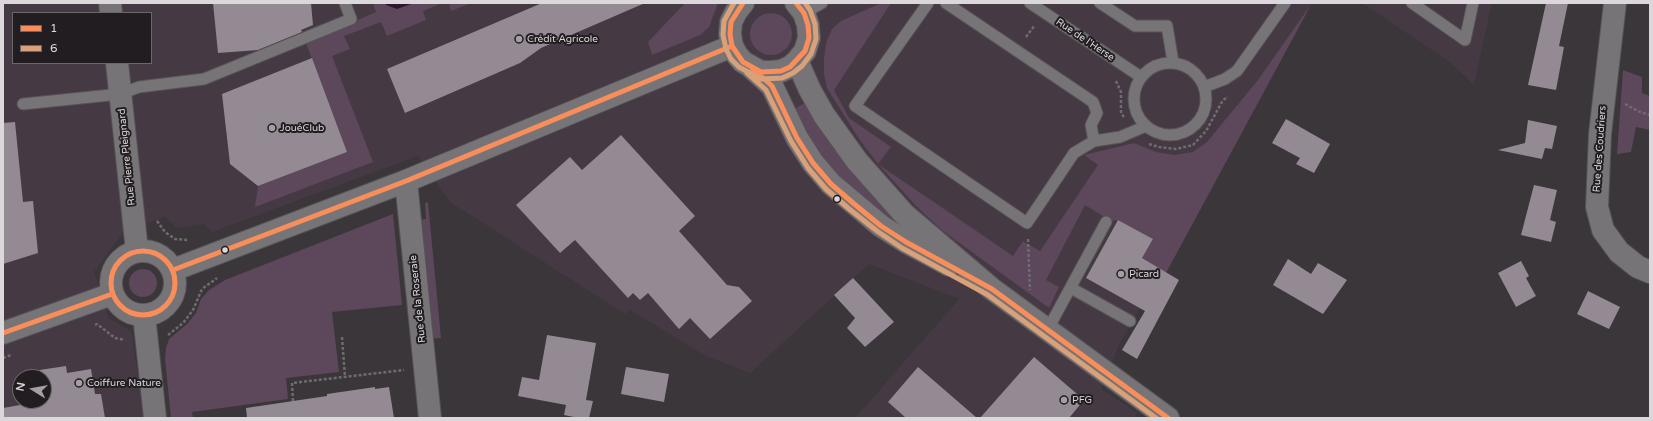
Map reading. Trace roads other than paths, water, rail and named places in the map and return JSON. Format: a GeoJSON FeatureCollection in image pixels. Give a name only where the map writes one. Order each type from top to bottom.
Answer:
{"type":"FeatureCollection","features":[{"type":"Feature","properties":{"kind":"street"},"geometry":{"type":"LineString","coordinates":[[743,3],[731,22],[730,34],[732,46],[740,59],[772,86],[797,138],[813,163],[831,184],[880,226],[992,289]]}},
{"type":"Feature","properties":{"kind":"street","name":"Rue des Coudriers"},"geometry":{"type":"LineString","coordinates":[[1615,3],[1600,134],[1597,207],[1603,230],[1619,252],[1638,267],[1650,272]]}},
{"type":"Feature","properties":{"kind":"street"},"geometry":{"type":"LineString","coordinates":[[752,68],[766,72],[781,71],[798,61],[805,50],[809,38],[807,6]]}},
{"type":"Feature","properties":{"kind":"street"},"geometry":{"type":"LineString","coordinates":[[173,270],[406,181],[732,46]]}},
{"type":"Feature","properties":{"kind":"street"},"geometry":{"type":"LineString","coordinates":[[798,61],[810,90],[824,115],[857,161],[882,191],[921,230],[992,289],[1168,418]]}},
{"type":"Feature","properties":{"kind":"street","name":"Rue Pierre Pleignard"},"geometry":{"type":"LineString","coordinates":[[116,64],[137,251]]}},
{"type":"Feature","properties":{"kind":"street","name":"Rue de la Roseraie"},"geometry":{"type":"LineString","coordinates":[[406,181],[430,418]]}},
{"type":"Feature","properties":{"kind":"street"},"geometry":{"type":"LineString","coordinates":[[137,251],[148,251],[158,254],[167,261],[173,270],[175,281],[174,291],[170,300],[163,308],[154,313],[144,315],[134,314],[125,310],[117,303],[112,294],[111,276],[114,267],[120,259],[128,254],[137,251]]}},
{"type":"Feature","properties":{"kind":"street"},"geometry":{"type":"LineString","coordinates":[[3,333],[112,294]]}},
{"type":"Feature","properties":{"kind":"street"},"geometry":{"type":"LineString","coordinates":[[144,315],[155,418]]}},
{"type":"Feature","properties":{"kind":"lane"},"geometry":{"type":"LineString","coordinates":[[23,104],[120,94],[139,87],[204,79],[351,19],[345,3]]}},
{"type":"Feature","properties":{"kind":"lane"},"geometry":{"type":"LineString","coordinates":[[928,3],[855,106],[1027,223],[1074,153],[1094,141],[1120,137],[1146,126]]}},
{"type":"Feature","properties":{"kind":"lane"},"geometry":{"type":"LineString","coordinates":[[946,3],[1093,102],[1097,113],[1091,125],[1094,141]]}},
{"type":"Feature","properties":{"kind":"lane","name":"Rue de l'Herse"},"geometry":{"type":"LineString","coordinates":[[1030,3],[1141,77]]}},
{"type":"Feature","properties":{"kind":"lane"},"geometry":{"type":"LineString","coordinates":[[1100,3],[1135,26],[1167,26],[1173,62]]}},
{"type":"Feature","properties":{"kind":"lane"},"geometry":{"type":"LineString","coordinates":[[1204,87],[1225,79],[1237,71],[1285,3]]}},
{"type":"Feature","properties":{"kind":"lane"},"geometry":{"type":"LineString","coordinates":[[1412,3],[1465,40],[1473,3]]}},
{"type":"Feature","properties":{"kind":"lane"},"geometry":{"type":"LineString","coordinates":[[1173,62],[1192,70],[1199,77],[1204,87],[1206,98],[1204,110],[1199,121],[1190,129],[1179,134],[1167,135],[1156,133],[1146,126],[1139,118],[1134,102],[1135,86],[1150,68],[1161,63],[1173,62]]}},
{"type":"Feature","properties":{"kind":"lane"},"geometry":{"type":"LineString","coordinates":[[1048,329],[1106,222]]}},
{"type":"Feature","properties":{"kind":"lane"},"geometry":{"type":"LineString","coordinates":[[1071,288],[1130,321]]}},
{"type":"Feature","properties":{"kind":"place","name":"Crédit Agricole"},"geometry":{"type":"Point","coordinates":[519,39]}},
{"type":"Feature","properties":{"kind":"place","name":"JouéClub"},"geometry":{"type":"Point","coordinates":[272,128]}},
{"type":"Feature","properties":{"kind":"place","name":"Picard"},"geometry":{"type":"Point","coordinates":[1121,274]}},
{"type":"Feature","properties":{"kind":"place","name":"Coiffure Nature"},"geometry":{"type":"Point","coordinates":[79,383]}},
{"type":"Feature","properties":{"kind":"place","name":"PFG"},"geometry":{"type":"Point","coordinates":[1064,400]}}]}
